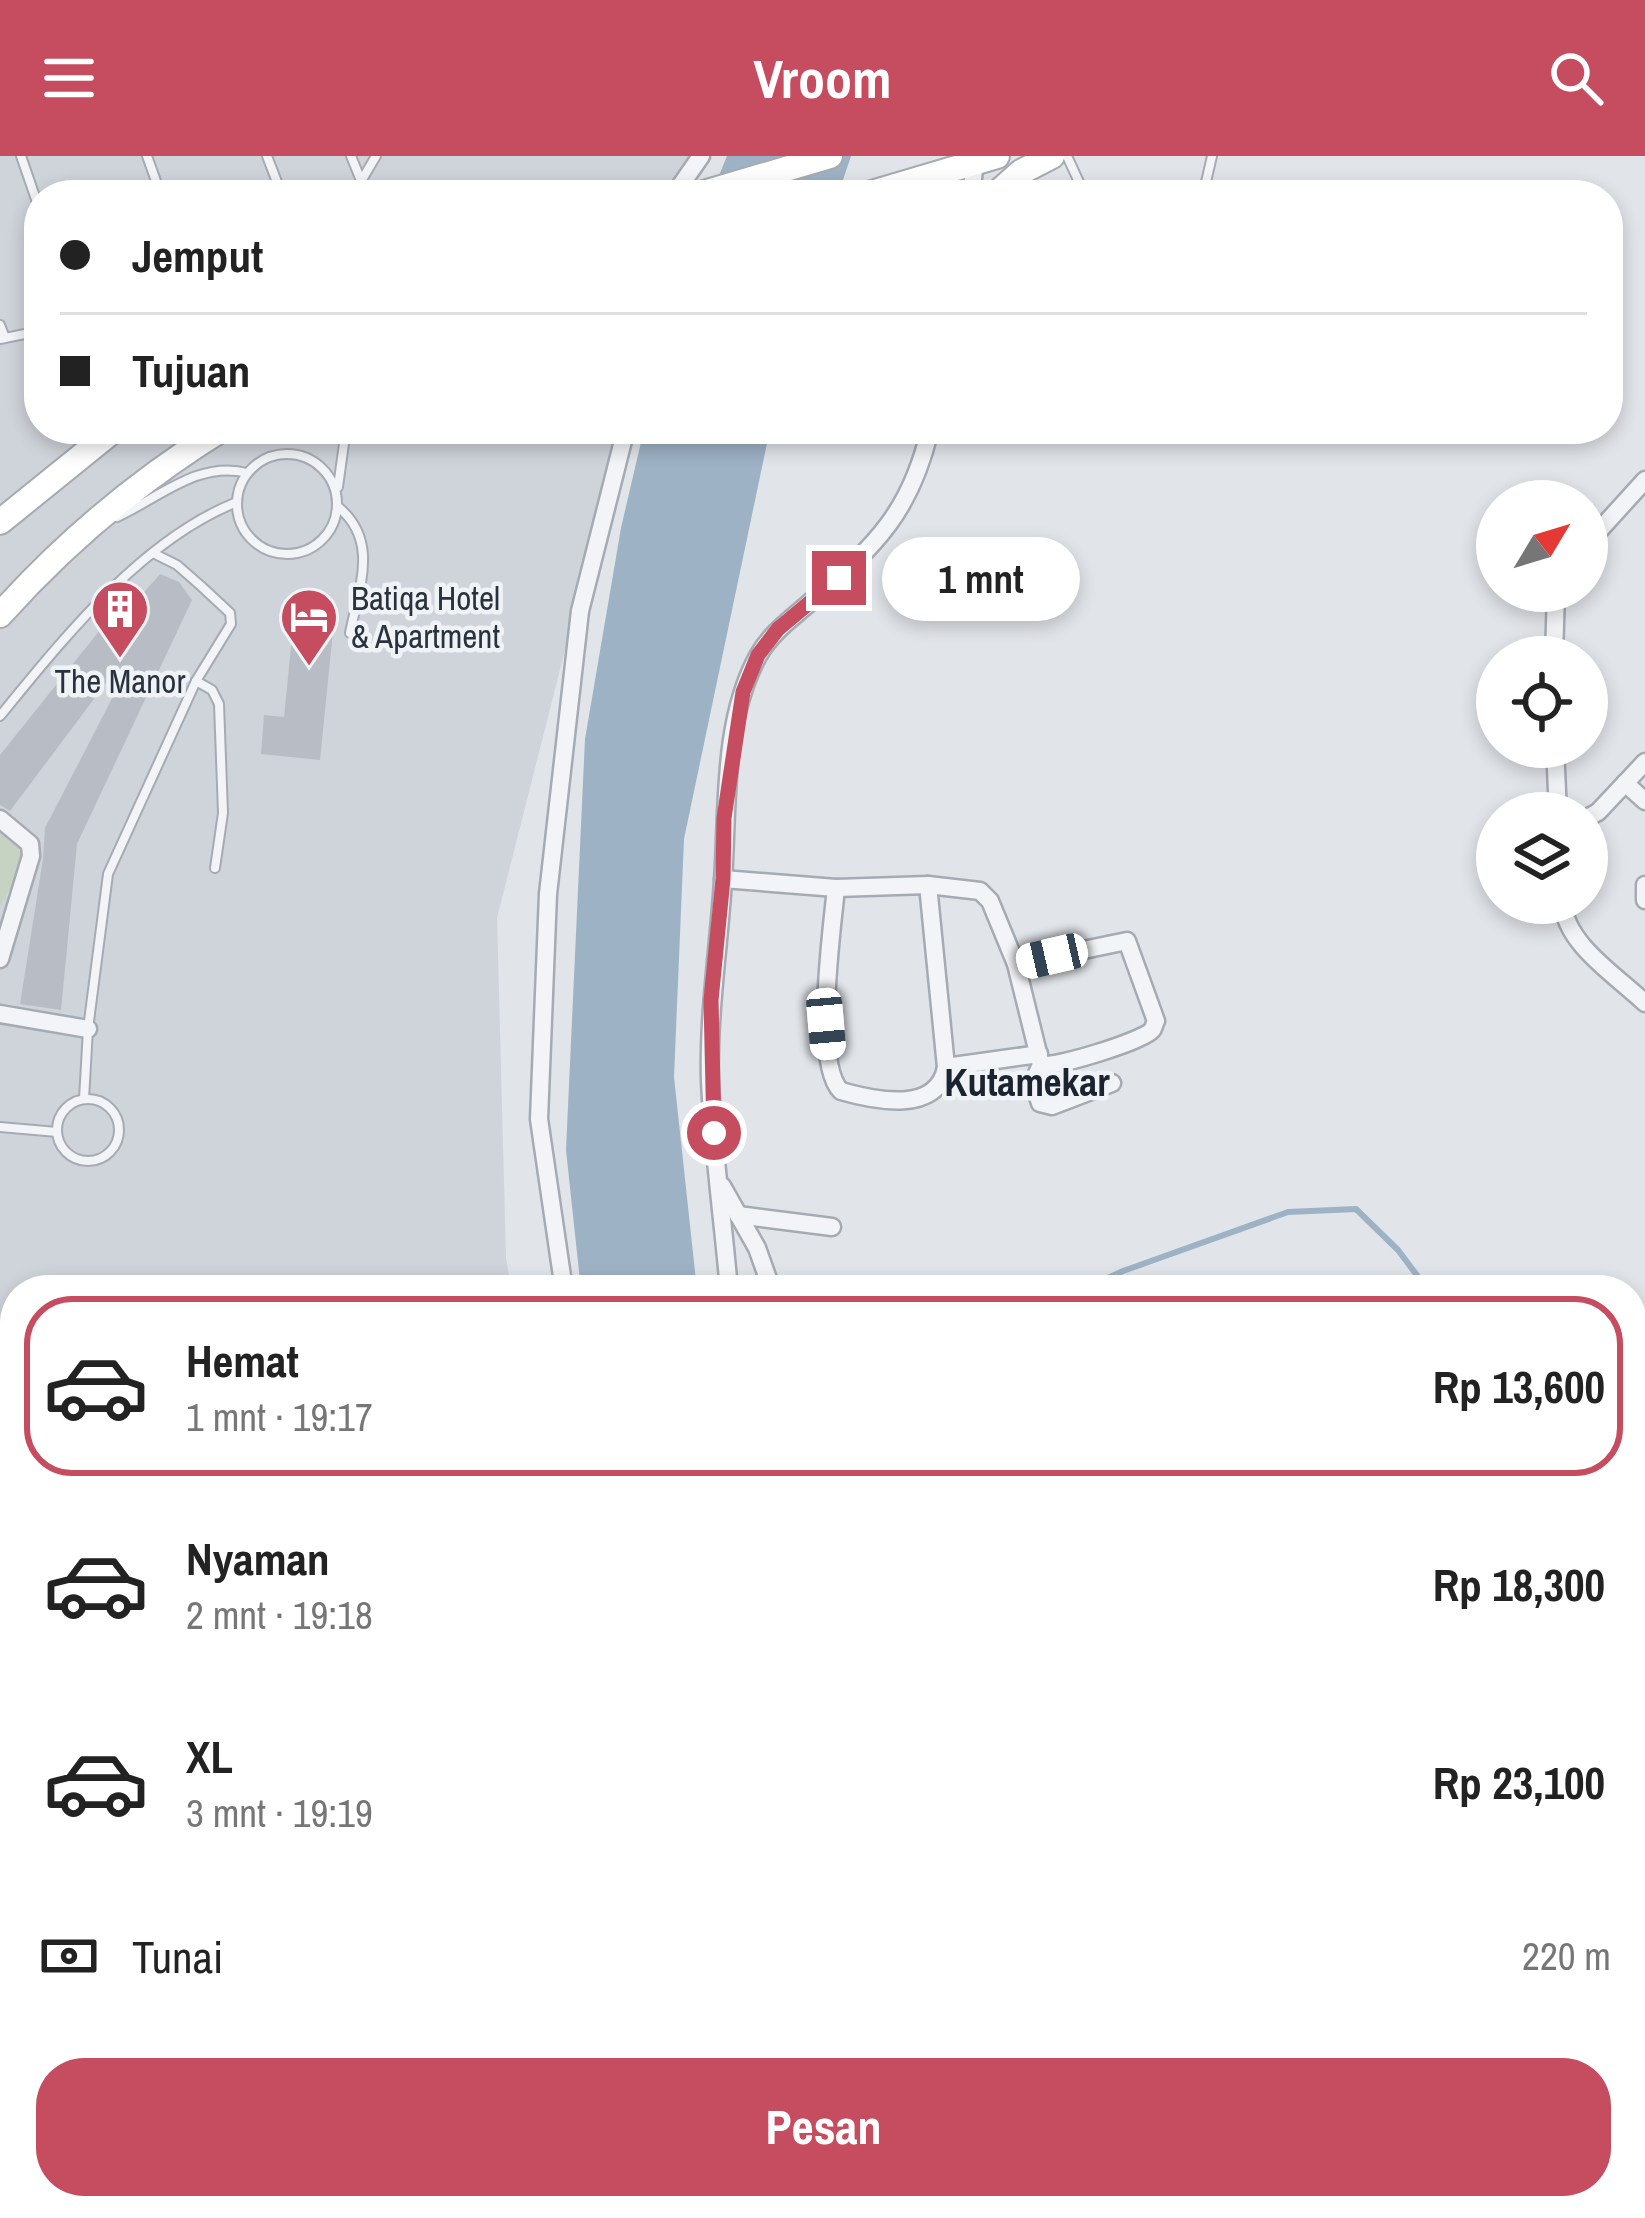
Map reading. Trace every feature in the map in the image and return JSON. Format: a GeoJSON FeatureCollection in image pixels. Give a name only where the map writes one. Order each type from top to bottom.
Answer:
{"type":"FeatureCollection","features":[{"type":"Feature","properties":{"kind":"street"},"geometry":{"type":"LineString","coordinates":[[749,180],[830,156]]}},
{"type":"Feature","properties":{"kind":"street"},"geometry":{"type":"LineString","coordinates":[[1012,180],[1052,156]]}},
{"type":"Feature","properties":{"kind":"street"},"geometry":{"type":"LineString","coordinates":[[918,180],[982,158]]}},
{"type":"Feature","properties":{"kind":"street"},"geometry":{"type":"LineString","coordinates":[[0,522],[96,444]]}},
{"type":"Feature","properties":{"kind":"street"},"geometry":{"type":"LineString","coordinates":[[0,615],[75,536],[198,444]]}},
{"type":"Feature","properties":{"kind":"street"},"geometry":{"type":"LineString","coordinates":[[562,1275],[539,1119],[548,894],[580,611],[622,444]]}},
{"type":"Feature","properties":{"kind":"street"},"geometry":{"type":"LineString","coordinates":[[728,1275],[710,1081],[711,1000],[724,818],[743,692],[758,655],[778,629],[839,578],[897,517],[915,484],[926,444]]}},
{"type":"Feature","properties":{"kind":"street"},"geometry":{"type":"LineString","coordinates":[[1608,521],[1645,480]]}},
{"type":"Feature","properties":{"kind":"street"},"geometry":{"type":"LineString","coordinates":[[1608,801],[1645,762]]}},
{"type":"Feature","properties":{"kind":"street"},"geometry":{"type":"LineString","coordinates":[[1625,783],[1645,801]]}},
{"type":"Feature","properties":{"kind":"street"},"geometry":{"type":"LineString","coordinates":[[0,819],[30,844],[32,856],[0,959]]}},
{"type":"Feature","properties":{"kind":"street"},"geometry":{"type":"LineString","coordinates":[[723,879],[980,891],[990,901],[1016,964],[1040,1059],[1033,1082],[1045,1106],[1112,1083]]}},
{"type":"Feature","properties":{"kind":"street"},"geometry":{"type":"LineString","coordinates":[[836,887],[826,1024],[834,1084],[865,1098],[923,1098],[943,1084],[946,1066],[928,885]]}},
{"type":"Feature","properties":{"kind":"street"},"geometry":{"type":"LineString","coordinates":[[1645,885],[1645,900]]}},
{"type":"Feature","properties":{"kind":"street"},"geometry":{"type":"LineString","coordinates":[[1566,924],[1643,998]]}},
{"type":"Feature","properties":{"kind":"street"},"geometry":{"type":"LineString","coordinates":[[946,1066],[1040,1059],[1057,1066],[1149,1033],[1156,1021],[1127,941],[1016,964]]}},
{"type":"Feature","properties":{"kind":"street"},"geometry":{"type":"LineString","coordinates":[[0,1014],[88,1029]]}},
{"type":"Feature","properties":{"kind":"street"},"geometry":{"type":"LineString","coordinates":[[719,1180],[767,1275]]}},
{"type":"Feature","properties":{"kind":"street"},"geometry":{"type":"LineString","coordinates":[[738,1215],[832,1227]]}},
{"type":"Feature","properties":{"kind":"lane"},"geometry":{"type":"LineString","coordinates":[[0,325],[2,338]]}},
{"type":"Feature","properties":{"kind":"lane"},"geometry":{"type":"LineString","coordinates":[[337,490],[316,464],[297,455],[273,456],[248,473],[237,502],[247,535],[260,547],[294,554],[311,549],[334,524],[344,444]]}},
{"type":"Feature","properties":{"kind":"lane"},"geometry":{"type":"LineString","coordinates":[[75,536],[208,470],[248,473]]}},
{"type":"Feature","properties":{"kind":"lane"},"geometry":{"type":"LineString","coordinates":[[0,716],[103,596],[214,511],[237,502]]}},
{"type":"Feature","properties":{"kind":"lane"},"geometry":{"type":"LineString","coordinates":[[338,506],[362,531],[364,547],[350,634]]}},
{"type":"Feature","properties":{"kind":"lane"},"geometry":{"type":"LineString","coordinates":[[84,1100],[108,874],[196,681],[227,636],[230,613],[177,565],[155,554]]}},
{"type":"Feature","properties":{"kind":"lane"},"geometry":{"type":"LineString","coordinates":[[196,681],[212,690],[219,704],[224,813],[214,868]]}},
{"type":"Feature","properties":{"kind":"lane"},"geometry":{"type":"LineString","coordinates":[[84,1100],[101,1102],[114,1113],[119,1130],[115,1146],[102,1158],[76,1159],[63,1148],[57,1132],[64,1110],[84,1100]]}},
{"type":"Feature","properties":{"kind":"lane"},"geometry":{"type":"LineString","coordinates":[[0,1127],[57,1132]]}},
{"type":"Feature","properties":{"kind":"shaded area"},"geometry":{"type":"Polygon","coordinates":[[[0,156],[699,156],[691,180],[24,180],[24,444],[617,444],[497,918],[509,1275],[0,1275],[0,156]]]}},
{"type":"Feature","properties":{"kind":"green space"},"geometry":{"type":"Polygon","coordinates":[[[0,833],[22,847],[15,879],[0,906],[0,833]]]}},
{"type":"Feature","properties":{"kind":"water"},"geometry":{"type":"Polygon","coordinates":[[[727,156],[851,156],[843,180],[717,180],[727,156]]]}},
{"type":"Feature","properties":{"kind":"water"},"geometry":{"type":"Polygon","coordinates":[[[641,444],[767,444],[684,839],[674,1077],[695,1275],[579,1275],[566,1150],[585,739],[621,528],[641,444]]]}},
{"type":"Feature","properties":{"kind":"building"},"geometry":{"type":"Polygon","coordinates":[[[160,574],[179,582],[192,600],[77,844],[61,1010],[20,1004],[45,828],[119,685],[109,679],[10,811],[0,805],[0,755],[100,630],[126,613],[160,574]]]}},
{"type":"Feature","properties":{"kind":"building","name":"Batiqa Hotel & Apartment"},"geometry":{"type":"Polygon","coordinates":[[[294,617],[334,621],[320,760],[261,754],[264,715],[284,717],[294,617]]]}},
{"type":"Feature","properties":{"kind":"waterway"},"geometry":{"type":"LineString","coordinates":[[1114,1275],[1288,1212],[1356,1209],[1417,1275]]}},
{"type":"Feature","properties":{"kind":"place","name":"The Manor"},"geometry":{"type":"Point","coordinates":[120,660]}},
{"type":"Feature","properties":{"kind":"place","name":"Batiqa Hotel & Apartment"},"geometry":{"type":"Point","coordinates":[309,668]}},
{"type":"Feature","properties":{"kind":"district","name":"Kutamekar"},"geometry":{"type":"Point","coordinates":[1027,1082]}},
{"type":"Feature","properties":{"kind":"route"},"geometry":{"type":"LineString","coordinates":[[714,1133],[711,1000],[724,818],[743,692],[758,655],[778,629],[839,578]]}}]}
